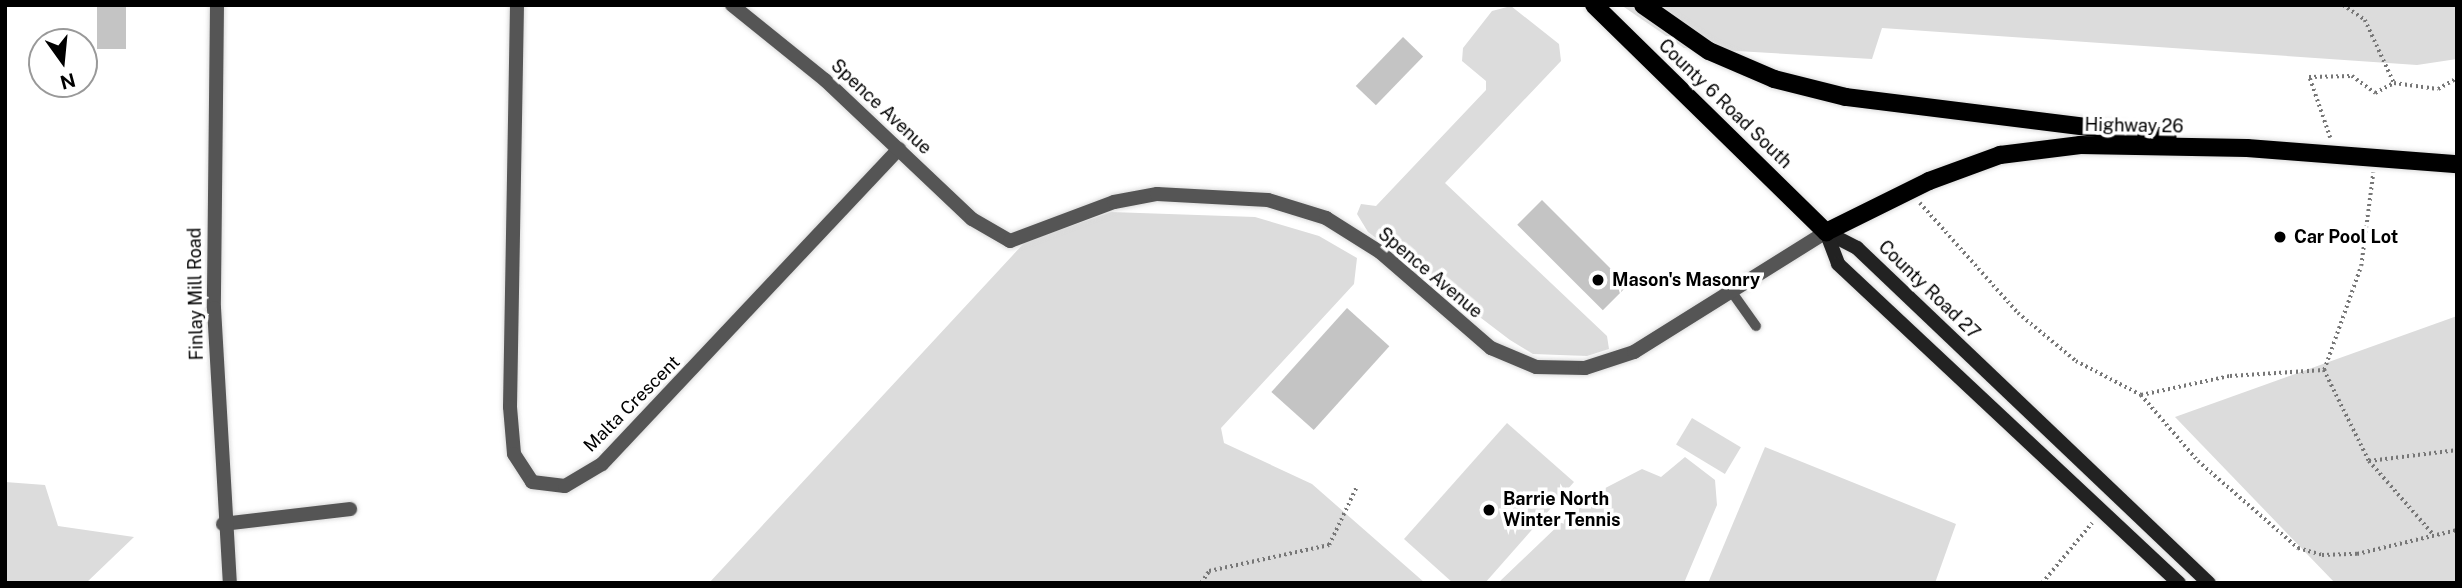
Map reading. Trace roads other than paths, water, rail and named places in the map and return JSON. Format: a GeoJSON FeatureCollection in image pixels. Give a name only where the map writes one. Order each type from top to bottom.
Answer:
{"type":"FeatureCollection","features":[{"type":"Feature","properties":{"kind":"main road","name":"County 6 Road South"},"geometry":{"type":"LineString","coordinates":[[1594,5],[1826,232]]}},
{"type":"Feature","properties":{"kind":"main road"},"geometry":{"type":"LineString","coordinates":[[1643,5],[1709,51],[1774,79],[1846,97],[2247,148]]}},
{"type":"Feature","properties":{"kind":"main road","name":"Highway 26"},"geometry":{"type":"LineString","coordinates":[[1826,232],[1911,190],[2000,155],[2080,145],[2247,148],[2336,157],[2457,163]]}},
{"type":"Feature","properties":{"kind":"main road"},"geometry":{"type":"LineString","coordinates":[[1826,232],[1838,264],[2179,583]]}},
{"type":"Feature","properties":{"kind":"main road","name":"County Road 27"},"geometry":{"type":"LineString","coordinates":[[1826,232],[1857,248],[2209,583]]}},
{"type":"Feature","properties":{"kind":"street","name":"Finlay Mill Road"},"geometry":{"type":"LineString","coordinates":[[217,5],[214,308],[223,524],[230,583]]}},
{"type":"Feature","properties":{"kind":"street","name":"Malta Crescent"},"geometry":{"type":"LineString","coordinates":[[517,5],[510,407],[514,454],[532,481],[565,486],[602,464],[899,149]]}},
{"type":"Feature","properties":{"kind":"street","name":"Spence Avenue"},"geometry":{"type":"LineString","coordinates":[[732,5],[825,80],[972,219],[1010,242],[1114,202],[1157,194],[1268,200],[1326,218],[1380,252],[1491,348],[1536,368],[1611,362],[1826,232]]}},
{"type":"Feature","properties":{"kind":"street"},"geometry":{"type":"LineString","coordinates":[[223,524],[349,509]]}},
{"type":"Feature","properties":{"kind":"lane"},"geometry":{"type":"LineString","coordinates":[[1731,291],[1756,326]]}},
{"type":"Feature","properties":{"kind":"place","name":"Car Pool Lot"},"geometry":{"type":"Point","coordinates":[2280,237]}},
{"type":"Feature","properties":{"kind":"place","name":"Mason's Masonry"},"geometry":{"type":"Point","coordinates":[1598,280]}},
{"type":"Feature","properties":{"kind":"place","name":"Barrie North Winter Tennis"},"geometry":{"type":"Point","coordinates":[1489,510]}}]}
